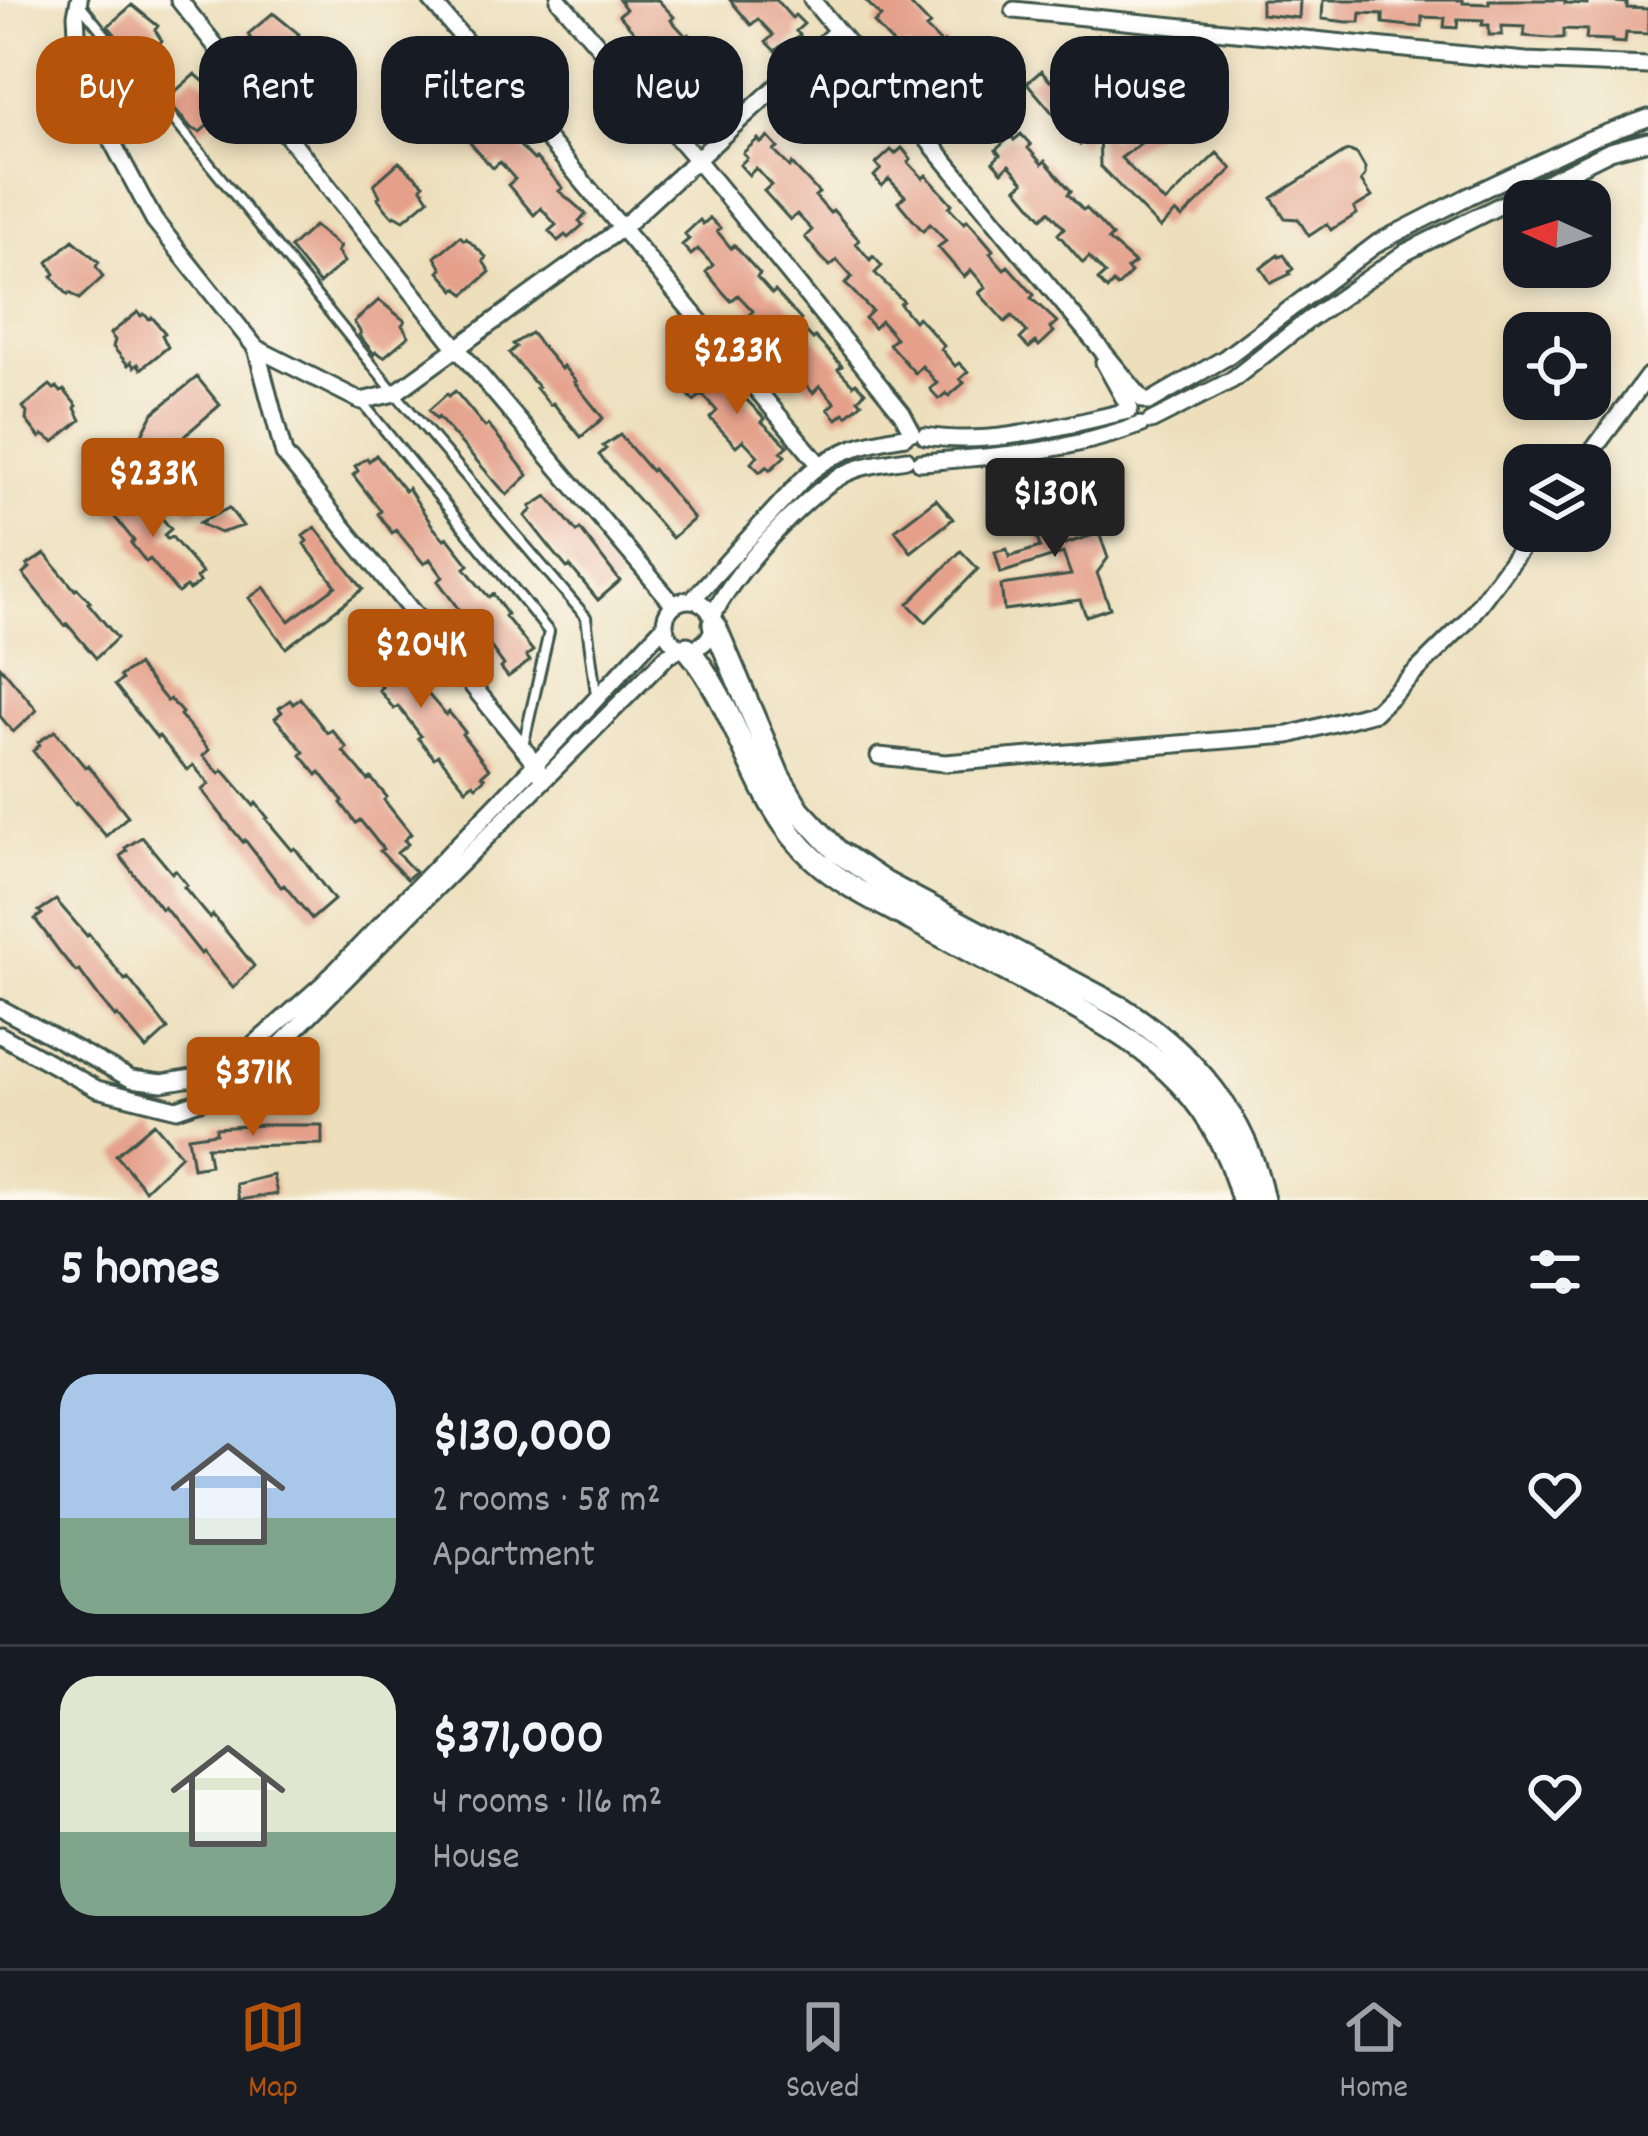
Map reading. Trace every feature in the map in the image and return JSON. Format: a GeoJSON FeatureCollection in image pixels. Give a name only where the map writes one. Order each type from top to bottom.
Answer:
{"type":"FeatureCollection","features":[{"type":"Feature","properties":{"kind":"main road"},"geometry":{"type":"LineString","coordinates":[[713,620],[779,777],[824,838],[868,873],[1124,1009],[1161,1034],[1222,1101],[1244,1140],[1263,1200]]}},
{"type":"Feature","properties":{"kind":"main road"},"geometry":{"type":"LineString","coordinates":[[685,648],[712,680],[773,808],[813,858],[864,894],[1110,1026],[1150,1053],[1185,1087],[1214,1126],[1243,1200]]}},
{"type":"Feature","properties":{"kind":"street"},"geometry":{"type":"LineString","coordinates":[[179,0],[457,348],[674,605]]}},
{"type":"Feature","properties":{"kind":"street"},"geometry":{"type":"LineString","coordinates":[[431,0],[820,464]]}},
{"type":"Feature","properties":{"kind":"street"},"geometry":{"type":"LineString","coordinates":[[0,1035],[97,1089],[177,1109],[229,1091],[667,656],[702,644],[735,578],[823,488],[856,470],[928,457],[931,448],[914,435],[902,413],[697,160],[559,0]]}},
{"type":"Feature","properties":{"kind":"street"},"geometry":{"type":"LineString","coordinates":[[812,0],[1091,338],[1140,412]]}},
{"type":"Feature","properties":{"kind":"street"},"geometry":{"type":"LineString","coordinates":[[79,2],[80,82],[154,220],[256,348],[284,454],[536,764],[543,781]]}},
{"type":"Feature","properties":{"kind":"street"},"geometry":{"type":"LineString","coordinates":[[1014,10],[1526,61],[1648,66]]}},
{"type":"Feature","properties":{"kind":"street"},"geometry":{"type":"LineString","coordinates":[[256,348],[361,401],[395,393],[622,228],[837,32]]}},
{"type":"Feature","properties":{"kind":"street"},"geometry":{"type":"LineString","coordinates":[[914,435],[900,448],[913,460],[1029,454],[1090,441],[1225,358],[1379,242],[1590,139],[1648,118]]}},
{"type":"Feature","properties":{"kind":"street"},"geometry":{"type":"LineString","coordinates":[[692,600],[820,464],[869,443],[914,435],[1013,434],[1140,412],[1232,380],[1406,252],[1610,151],[1648,141]]}},
{"type":"Feature","properties":{"kind":"street"},"geometry":{"type":"LineString","coordinates":[[1598,444],[1648,376]]}},
{"type":"Feature","properties":{"kind":"street"},"geometry":{"type":"LineString","coordinates":[[879,756],[945,763],[1288,735],[1375,712],[1466,622],[1518,552]]}},
{"type":"Feature","properties":{"kind":"street"},"geometry":{"type":"LineString","coordinates":[[0,1008],[131,1079],[162,1082],[223,1073],[323,984],[536,764],[665,625],[674,605],[701,602],[713,620]]}},
{"type":"Feature","properties":{"kind":"street"},"geometry":{"type":"LineString","coordinates":[[665,625],[670,639],[685,648]]}},
{"type":"Feature","properties":{"kind":"lane"},"geometry":{"type":"LineString","coordinates":[[79,2],[395,393],[586,617],[597,697]]}},
{"type":"Feature","properties":{"kind":"lane"},"geometry":{"type":"LineString","coordinates":[[361,401],[549,632],[523,748]]}},
{"type":"Feature","properties":{"kind":"building"},"geometry":{"type":"Polygon","coordinates":[[[619,0],[658,0],[686,36],[638,36],[619,15],[626,9],[619,0]]]}},
{"type":"Feature","properties":{"kind":"building"},"geometry":{"type":"Polygon","coordinates":[[[730,0],[776,0],[804,24],[796,31],[799,36],[772,36],[758,19],[751,25],[730,0]]]}},
{"type":"Feature","properties":{"kind":"building"},"geometry":{"type":"Polygon","coordinates":[[[865,0],[906,0],[934,36],[886,36],[874,23],[881,17],[865,0]]]}},
{"type":"Feature","properties":{"kind":"building"},"geometry":{"type":"Polygon","coordinates":[[[1261,0],[1300,0],[1299,18],[1261,14],[1261,0]]]}},
{"type":"Feature","properties":{"kind":"building"},"geometry":{"type":"Polygon","coordinates":[[[1323,0],[1627,3],[1627,8],[1648,9],[1648,34],[1626,33],[1625,43],[1586,39],[1587,30],[1564,29],[1564,38],[1551,38],[1524,36],[1525,27],[1502,26],[1502,35],[1489,35],[1489,25],[1482,25],[1483,20],[1458,19],[1457,28],[1444,27],[1445,18],[1422,17],[1422,27],[1383,23],[1383,14],[1361,13],[1360,22],[1347,22],[1322,19],[1323,0]]]}},
{"type":"Feature","properties":{"kind":"building"},"geometry":{"type":"Polygon","coordinates":[[[132,5],[158,26],[159,36],[116,36],[108,26],[132,5]]]}},
{"type":"Feature","properties":{"kind":"building"},"geometry":{"type":"Polygon","coordinates":[[[273,13],[299,34],[249,36],[273,13]]]}},
{"type":"Feature","properties":{"kind":"building"},"geometry":{"type":"Polygon","coordinates":[[[1041,71],[1050,81],[1050,110],[1027,83],[1041,71]]]}},
{"type":"Feature","properties":{"kind":"building"},"geometry":{"type":"Polygon","coordinates":[[[195,74],[199,77],[199,132],[175,109],[175,92],[195,74]]]}},
{"type":"Feature","properties":{"kind":"building"},"geometry":{"type":"Polygon","coordinates":[[[767,138],[767,144],[774,144],[778,148],[774,151],[819,193],[815,196],[859,240],[856,243],[870,260],[873,256],[882,266],[875,273],[903,301],[900,304],[914,321],[918,317],[955,366],[959,363],[968,372],[960,379],[964,383],[949,396],[946,393],[939,399],[930,389],[937,383],[922,366],[915,373],[889,344],[896,338],[881,321],[874,328],[865,318],[872,311],[845,283],[852,277],[837,260],[830,266],[821,257],[805,237],[812,230],[797,214],[790,220],[764,191],[771,185],[756,168],[749,175],[740,165],[747,158],[743,153],[758,139],[761,143],[767,138]]]}},
{"type":"Feature","properties":{"kind":"building"},"geometry":{"type":"Polygon","coordinates":[[[1026,140],[1031,145],[1028,148],[1071,191],[1068,194],[1112,236],[1108,240],[1135,263],[1117,287],[1113,283],[1107,290],[1098,280],[1105,274],[1089,257],[1083,263],[1058,234],[1064,228],[1049,211],[1042,218],[1017,188],[1024,182],[1009,165],[1002,172],[993,162],[1000,155],[996,150],[1002,144],[1026,144],[1026,140]]]}},
{"type":"Feature","properties":{"kind":"building"},"geometry":{"type":"Polygon","coordinates":[[[471,144],[520,144],[563,188],[559,191],[586,214],[579,221],[583,225],[558,241],[549,231],[556,225],[541,208],[534,215],[508,185],[515,179],[500,162],[493,168],[471,144]]]}},
{"type":"Feature","properties":{"kind":"building"},"geometry":{"type":"Polygon","coordinates":[[[1099,144],[1140,144],[1121,158],[1165,203],[1217,153],[1232,169],[1182,218],[1176,212],[1160,228],[1100,166],[1099,144]]]}},
{"type":"Feature","properties":{"kind":"building"},"geometry":{"type":"Polygon","coordinates":[[[902,148],[911,159],[908,162],[923,178],[926,175],[952,204],[949,207],[993,250],[990,253],[1004,269],[1008,266],[1034,295],[1031,298],[1057,322],[1039,346],[1036,342],[1029,348],[1020,339],[1027,332],[1012,316],[1005,322],[979,293],[986,287],[971,270],[964,277],[938,247],[946,241],[930,224],[923,231],[898,202],[905,196],[889,179],[882,186],[874,176],[881,169],[876,164],[891,150],[895,154],[902,148]]]}},
{"type":"Feature","properties":{"kind":"building"},"geometry":{"type":"Polygon","coordinates":[[[1350,151],[1365,168],[1361,181],[1372,197],[1354,208],[1357,214],[1331,230],[1327,224],[1309,236],[1298,219],[1285,218],[1272,198],[1350,151]]]}},
{"type":"Feature","properties":{"kind":"building"},"geometry":{"type":"Polygon","coordinates":[[[399,162],[424,184],[421,187],[429,199],[404,220],[385,208],[374,184],[399,162]]]}},
{"type":"Feature","properties":{"kind":"building"},"geometry":{"type":"Polygon","coordinates":[[[710,218],[772,294],[775,291],[801,320],[798,323],[842,366],[838,369],[865,392],[858,399],[862,403],[847,416],[844,413],[837,419],[828,409],[835,403],[820,386],[813,393],[787,364],[794,357],[779,341],[772,347],[746,318],[753,311],[738,295],[731,301],[706,272],[713,265],[698,249],[691,255],[682,245],[689,239],[685,234],[700,220],[703,224],[710,218]]]}},
{"type":"Feature","properties":{"kind":"building"},"geometry":{"type":"Polygon","coordinates":[[[314,226],[340,247],[337,251],[344,262],[319,284],[290,248],[314,226]]]}},
{"type":"Feature","properties":{"kind":"building"},"geometry":{"type":"Polygon","coordinates":[[[460,236],[486,257],[483,261],[490,272],[465,294],[439,272],[442,269],[435,257],[460,236]]]}},
{"type":"Feature","properties":{"kind":"building"},"geometry":{"type":"Polygon","coordinates":[[[73,240],[99,262],[96,266],[103,277],[79,299],[60,286],[48,262],[73,240]]]}},
{"type":"Feature","properties":{"kind":"building"},"geometry":{"type":"Polygon","coordinates":[[[1284,255],[1293,269],[1271,283],[1261,268],[1284,255]]]}},
{"type":"Feature","properties":{"kind":"building"},"geometry":{"type":"Polygon","coordinates":[[[379,300],[405,321],[402,325],[409,336],[384,357],[374,354],[354,322],[379,300]]]}},
{"type":"Feature","properties":{"kind":"building"},"geometry":{"type":"Polygon","coordinates":[[[138,312],[152,317],[165,333],[168,347],[141,369],[138,364],[128,365],[113,347],[110,334],[138,312]]]}},
{"type":"Feature","properties":{"kind":"building"},"geometry":{"type":"Polygon","coordinates":[[[531,333],[603,418],[581,437],[509,353],[516,347],[513,344],[531,333]]]}},
{"type":"Feature","properties":{"kind":"building"},"geometry":{"type":"Polygon","coordinates":[[[714,363],[724,374],[720,377],[788,446],[770,470],[767,466],[760,472],[751,463],[758,456],[743,440],[736,446],[710,418],[717,411],[702,394],[694,401],[685,391],[693,384],[688,379],[714,363]]]}},
{"type":"Feature","properties":{"kind":"building"},"geometry":{"type":"Polygon","coordinates":[[[197,377],[220,405],[184,436],[184,446],[219,490],[191,513],[149,462],[141,436],[153,413],[197,377]]]}},
{"type":"Feature","properties":{"kind":"building"},"geometry":{"type":"Polygon","coordinates":[[[50,385],[64,390],[81,420],[54,442],[43,435],[40,438],[26,420],[23,407],[50,385]]]}},
{"type":"Feature","properties":{"kind":"building"},"geometry":{"type":"Polygon","coordinates":[[[455,391],[528,475],[507,495],[429,410],[455,391]]]}},
{"type":"Feature","properties":{"kind":"building"},"geometry":{"type":"Polygon","coordinates":[[[620,435],[694,519],[672,538],[599,455],[606,449],[603,446],[620,435]]]}},
{"type":"Feature","properties":{"kind":"building"},"geometry":{"type":"Polygon","coordinates":[[[376,455],[405,491],[408,488],[434,528],[447,537],[479,586],[489,597],[493,594],[533,651],[526,656],[530,661],[508,677],[490,646],[481,636],[476,640],[462,620],[430,559],[424,564],[396,530],[392,533],[353,475],[358,471],[355,466],[376,455]]]}},
{"type":"Feature","properties":{"kind":"building"},"geometry":{"type":"Polygon","coordinates":[[[1043,475],[1065,544],[1099,533],[1108,558],[1097,573],[1110,608],[1086,616],[1080,600],[1004,610],[1001,585],[1071,575],[1063,553],[1001,573],[995,552],[1007,549],[1009,557],[1040,547],[1019,482],[1043,475]]]}},
{"type":"Feature","properties":{"kind":"building"},"geometry":{"type":"Polygon","coordinates":[[[128,485],[157,520],[161,517],[171,529],[164,535],[167,539],[172,537],[202,573],[196,578],[200,582],[189,590],[186,587],[178,593],[150,559],[146,562],[105,505],[111,501],[107,496],[128,485]]]}},
{"type":"Feature","properties":{"kind":"building"},"geometry":{"type":"Polygon","coordinates":[[[547,496],[620,581],[598,600],[525,516],[547,496]]]}},
{"type":"Feature","properties":{"kind":"building"},"geometry":{"type":"Polygon","coordinates":[[[936,499],[953,519],[911,552],[895,530],[936,499]]]}},
{"type":"Feature","properties":{"kind":"building"},"geometry":{"type":"Polygon","coordinates":[[[229,508],[243,526],[220,533],[199,523],[229,508]]]}},
{"type":"Feature","properties":{"kind":"building"},"geometry":{"type":"Polygon","coordinates":[[[315,527],[363,589],[286,648],[249,598],[264,587],[289,621],[336,586],[304,544],[303,536],[315,527]]]}},
{"type":"Feature","properties":{"kind":"building"},"geometry":{"type":"Polygon","coordinates":[[[961,551],[978,569],[926,622],[908,604],[961,551]]]}},
{"type":"Feature","properties":{"kind":"building"},"geometry":{"type":"Polygon","coordinates":[[[45,554],[117,638],[96,658],[23,574],[30,568],[27,565],[45,554]]]}},
{"type":"Feature","properties":{"kind":"building"},"geometry":{"type":"Polygon","coordinates":[[[378,633],[405,668],[409,664],[425,683],[421,686],[446,715],[449,712],[489,769],[476,786],[473,783],[466,789],[438,755],[434,758],[353,653],[367,634],[371,639],[378,633]]]}},
{"type":"Feature","properties":{"kind":"building"},"geometry":{"type":"Polygon","coordinates":[[[137,665],[209,750],[203,756],[219,773],[223,770],[254,806],[256,803],[334,900],[312,919],[202,790],[209,784],[193,765],[187,770],[115,685],[137,665]]]}},
{"type":"Feature","properties":{"kind":"building"},"geometry":{"type":"Polygon","coordinates":[[[0,666],[37,710],[13,732],[0,716],[0,666]]]}},
{"type":"Feature","properties":{"kind":"building"},"geometry":{"type":"Polygon","coordinates":[[[300,698],[387,797],[384,800],[411,834],[397,853],[415,872],[407,879],[380,851],[383,849],[360,820],[356,823],[275,718],[282,712],[279,708],[300,698]]]}},
{"type":"Feature","properties":{"kind":"building"},"geometry":{"type":"Polygon","coordinates":[[[55,731],[128,816],[106,836],[33,751],[55,731]]]}},
{"type":"Feature","properties":{"kind":"building"},"geometry":{"type":"Polygon","coordinates":[[[142,837],[254,966],[233,988],[120,856],[142,837]]]}},
{"type":"Feature","properties":{"kind":"building"},"geometry":{"type":"Polygon","coordinates":[[[56,900],[168,1029],[146,1049],[35,919],[56,900]]]}},
{"type":"Feature","properties":{"kind":"building"},"geometry":{"type":"Polygon","coordinates":[[[154,1123],[181,1155],[145,1190],[116,1155],[154,1123]]]}},
{"type":"Feature","properties":{"kind":"building"},"geometry":{"type":"Polygon","coordinates":[[[322,1125],[322,1144],[207,1147],[210,1165],[193,1168],[188,1137],[216,1133],[216,1128],[322,1125]]]}},
{"type":"Feature","properties":{"kind":"building"},"geometry":{"type":"Polygon","coordinates":[[[273,1175],[277,1194],[239,1200],[236,1184],[273,1175]]]}}]}
